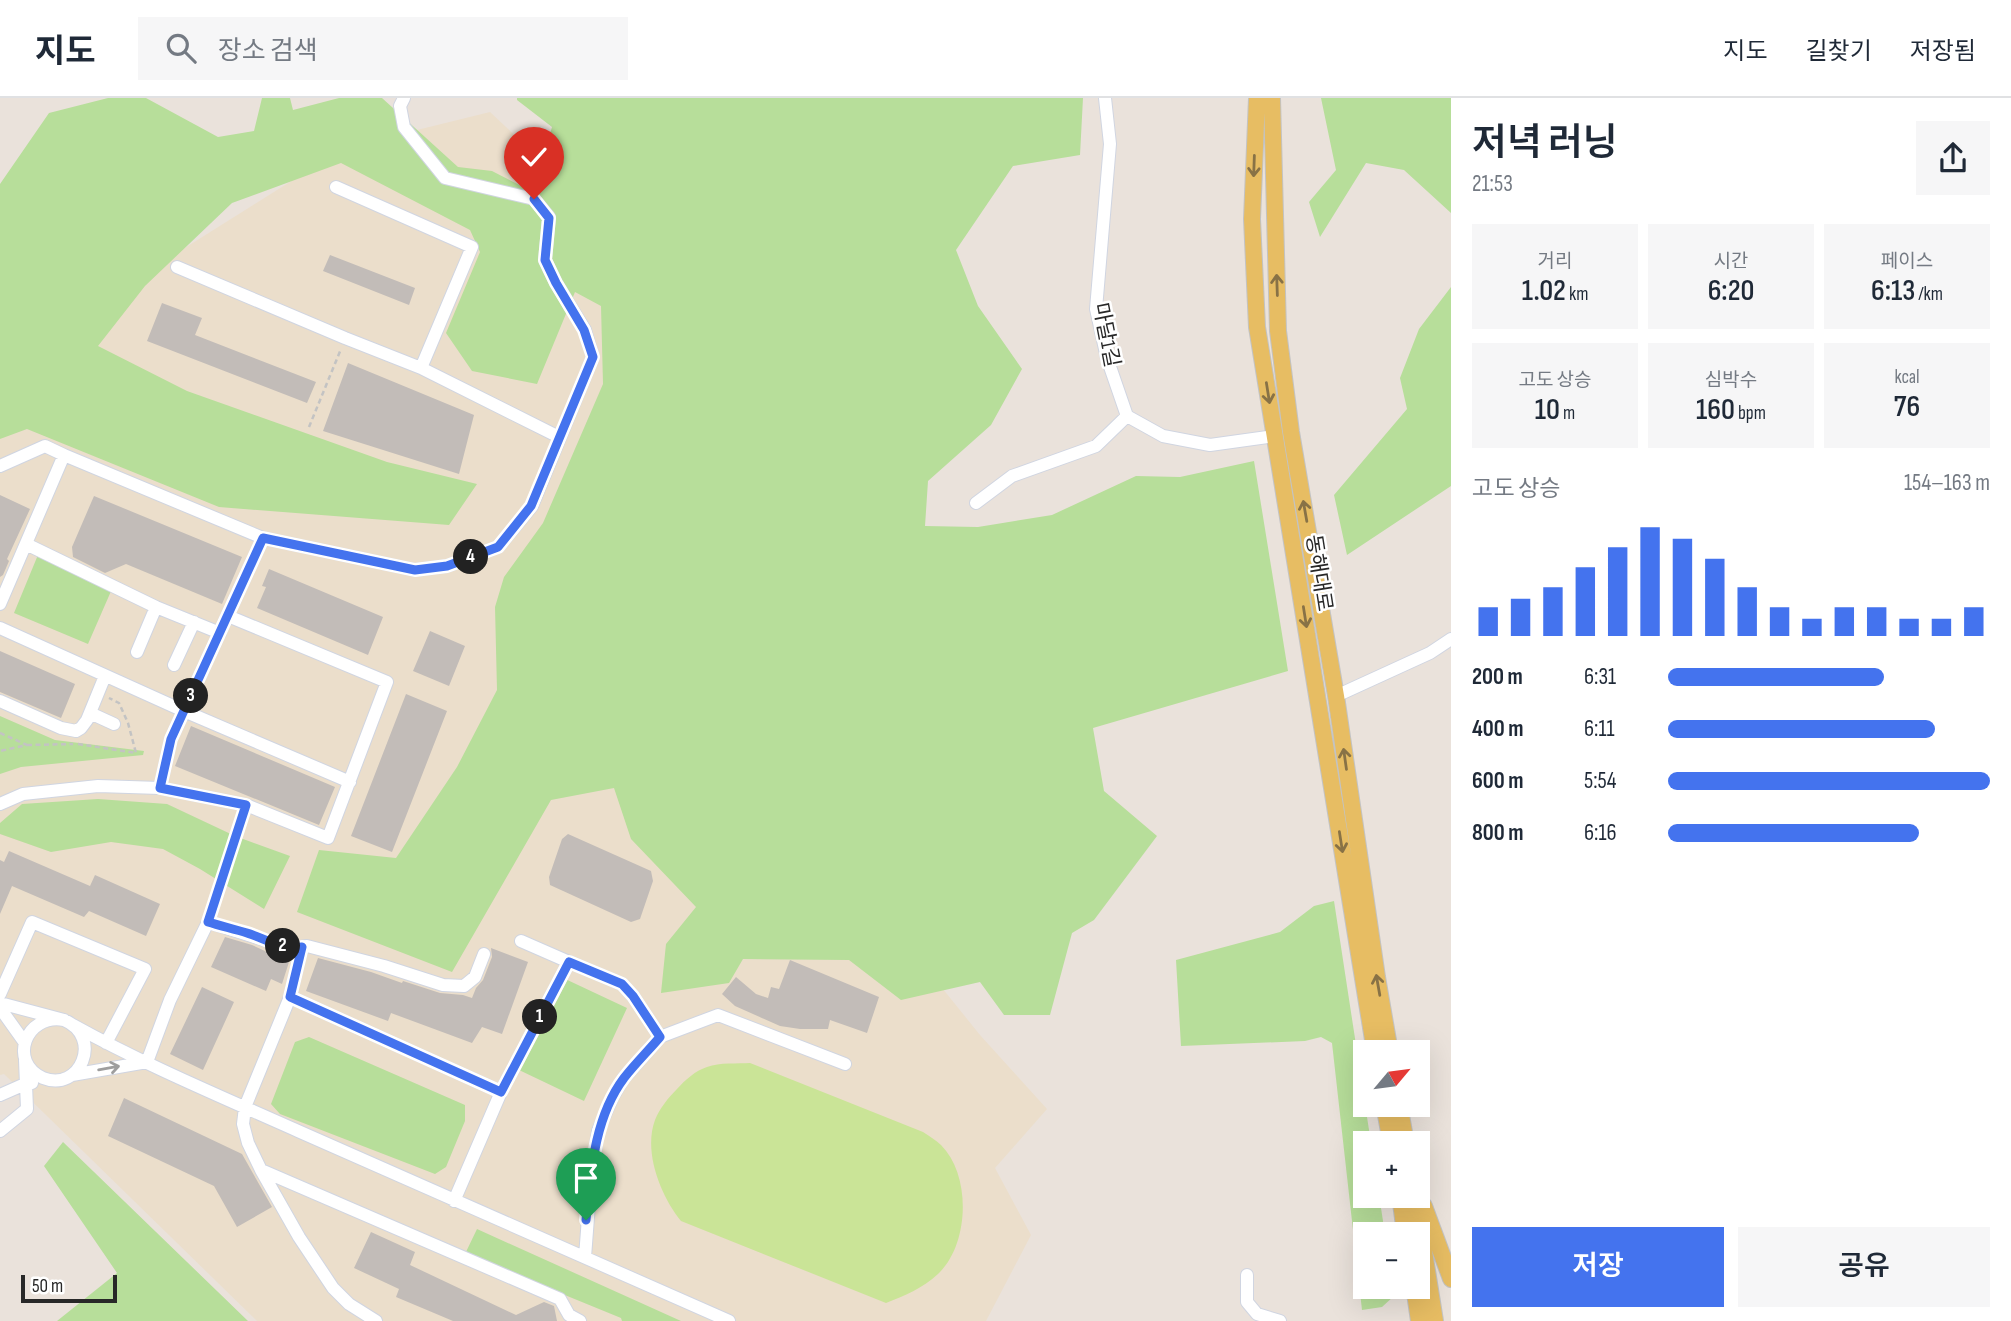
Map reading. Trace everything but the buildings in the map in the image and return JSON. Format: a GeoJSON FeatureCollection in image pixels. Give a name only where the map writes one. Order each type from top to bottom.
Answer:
{"type":"FeatureCollection","features":[{"type":"Feature","properties":{"kind":"main road","name":"동해대로"},"geometry":{"type":"LineString","coordinates":[[1257,98],[1252,219],[1257,327],[1373,1040]]}},
{"type":"Feature","properties":{"kind":"main road","name":"동해대로"},"geometry":{"type":"LineString","coordinates":[[1272,98],[1278,331],[1291,432],[1336,696],[1388,1040]]}},
{"type":"Feature","properties":{"kind":"main road"},"geometry":{"type":"LineString","coordinates":[[1417,1208],[1435,1321]]}},
{"type":"Feature","properties":{"kind":"main road"},"geometry":{"type":"LineString","coordinates":[[1425,1208],[1451,1279]]}},
{"type":"Feature","properties":{"kind":"main road"},"geometry":{"type":"LineString","coordinates":[[1416,1299],[1419,1321]]}},
{"type":"Feature","properties":{"kind":"street"},"geometry":{"type":"LineString","coordinates":[[0,466],[45,446],[263,538],[415,570],[447,566],[498,547],[531,506],[593,357],[584,330],[545,260],[549,218],[534,199],[446,178],[404,127],[400,106],[404,98]]}},
{"type":"Feature","properties":{"kind":"street","name":"마달1길"},"geometry":{"type":"LineString","coordinates":[[1105,98],[1110,144],[1096,309],[1107,358],[1128,416]]}},
{"type":"Feature","properties":{"kind":"street"},"geometry":{"type":"LineString","coordinates":[[336,187],[472,247],[421,368]]}},
{"type":"Feature","properties":{"kind":"street"},"geometry":{"type":"LineString","coordinates":[[177,267],[421,368],[559,437]]}},
{"type":"Feature","properties":{"kind":"street"},"geometry":{"type":"LineString","coordinates":[[976,503],[1013,476],[1096,446],[1128,416],[1163,436],[1210,445],[1275,436]]}},
{"type":"Feature","properties":{"kind":"street"},"geometry":{"type":"LineString","coordinates":[[0,604],[64,455]]}},
{"type":"Feature","properties":{"kind":"street"},"geometry":{"type":"LineString","coordinates":[[160,788],[171,739],[263,538]]}},
{"type":"Feature","properties":{"kind":"street"},"geometry":{"type":"LineString","coordinates":[[26,544],[156,607],[220,633]]}},
{"type":"Feature","properties":{"kind":"street"},"geometry":{"type":"LineString","coordinates":[[137,652],[156,607]]}},
{"type":"Feature","properties":{"kind":"street"},"geometry":{"type":"LineString","coordinates":[[0,804],[23,794],[98,786],[160,788],[246,805],[328,838],[387,682],[228,616]]}},
{"type":"Feature","properties":{"kind":"street"},"geometry":{"type":"LineString","coordinates":[[174,665],[194,622]]}},
{"type":"Feature","properties":{"kind":"street"},"geometry":{"type":"LineString","coordinates":[[0,628],[350,782]]}},
{"type":"Feature","properties":{"kind":"street"},"geometry":{"type":"LineString","coordinates":[[1336,696],[1430,653],[1451,639]]}},
{"type":"Feature","properties":{"kind":"street"},"geometry":{"type":"LineString","coordinates":[[0,701],[69,731],[76,731],[81,728],[90,713],[105,676]]}},
{"type":"Feature","properties":{"kind":"street"},"geometry":{"type":"LineString","coordinates":[[90,713],[114,724]]}},
{"type":"Feature","properties":{"kind":"street"},"geometry":{"type":"LineString","coordinates":[[0,994],[32,922],[145,969],[106,1043]]}},
{"type":"Feature","properties":{"kind":"street"},"geometry":{"type":"LineString","coordinates":[[147,1062],[170,1000],[208,922],[280,945],[294,948],[307,946],[353,957],[443,985],[464,986],[475,977],[484,954]]}},
{"type":"Feature","properties":{"kind":"street"},"geometry":{"type":"LineString","coordinates":[[520,942],[622,984],[660,1037]]}},
{"type":"Feature","properties":{"kind":"street"},"geometry":{"type":"LineString","coordinates":[[302,947],[290,997],[245,1107],[243,1124],[248,1143],[261,1170],[299,1237],[334,1288],[349,1304],[376,1321]]}},
{"type":"Feature","properties":{"kind":"street"},"geometry":{"type":"LineString","coordinates":[[454,1201],[501,1092],[569,962]]}},
{"type":"Feature","properties":{"kind":"street"},"geometry":{"type":"LineString","coordinates":[[290,997],[501,1092]]}},
{"type":"Feature","properties":{"kind":"street"},"geometry":{"type":"LineString","coordinates":[[0,1005],[68,1022],[106,1043],[245,1107],[729,1321]]}},
{"type":"Feature","properties":{"kind":"street"},"geometry":{"type":"LineString","coordinates":[[0,1005],[24,1043],[27,1109],[0,1131]]}},
{"type":"Feature","properties":{"kind":"street"},"geometry":{"type":"LineString","coordinates":[[584,1257],[598,1131],[623,1079],[660,1037],[718,1015],[845,1064]]}},
{"type":"Feature","properties":{"kind":"street"},"geometry":{"type":"LineString","coordinates":[[24,1043],[31,1030],[42,1021],[49,1019],[68,1022],[81,1033],[85,1050],[80,1067],[72,1075]]}},
{"type":"Feature","properties":{"kind":"street"},"geometry":{"type":"LineString","coordinates":[[25,1056],[34,1072],[52,1080]]}},
{"type":"Feature","properties":{"kind":"street"},"geometry":{"type":"LineString","coordinates":[[0,1095],[25,1084],[147,1062]]}},
{"type":"Feature","properties":{"kind":"street"},"geometry":{"type":"LineString","coordinates":[[261,1170],[560,1299],[569,1315],[580,1321]]}},
{"type":"Feature","properties":{"kind":"street"},"geometry":{"type":"LineString","coordinates":[[1247,1275],[1247,1302],[1257,1314],[1280,1321]]}},
{"type":"Feature","properties":{"kind":"street"},"geometry":{"type":"LineString","coordinates":[[1410,1321],[1414,1299]]}},
{"type":"Feature","properties":{"kind":"path"},"geometry":{"type":"LineString","coordinates":[[309,426],[345,338]]}},
{"type":"Feature","properties":{"kind":"path"},"geometry":{"type":"LineString","coordinates":[[0,733],[27,745],[0,751]]}},
{"type":"Feature","properties":{"kind":"path"},"geometry":{"type":"LineString","coordinates":[[208,922],[246,805]]}},
{"type":"Feature","properties":{"kind":"shaded area"},"geometry":{"type":"Polygon","coordinates":[[[490,112],[561,179],[872,901],[980,1035],[1047,1109],[995,1168],[1031,1235],[986,1321],[257,1321],[4,1074],[0,1075],[0,364],[344,148],[490,112]]]}},
{"type":"Feature","properties":{"kind":"green space"},"geometry":{"type":"Polygon","coordinates":[[[108,98],[146,98],[218,137],[254,131],[262,98],[290,98],[293,110],[339,98],[382,98],[458,167],[492,171],[533,192],[552,127],[517,98],[1083,98],[1080,155],[1013,166],[956,250],[978,306],[1022,369],[991,425],[928,481],[925,526],[978,527],[1052,515],[1136,476],[1180,477],[1254,461],[1288,671],[1093,728],[1104,791],[1157,836],[1094,920],[1072,933],[1050,1015],[1004,1015],[980,982],[901,1000],[849,960],[743,959],[729,983],[661,993],[666,944],[696,907],[631,839],[614,788],[551,800],[452,972],[297,912],[319,850],[396,858],[457,767],[497,690],[495,607],[504,577],[543,523],[603,384],[601,306],[575,292],[537,384],[472,371],[446,333],[480,252],[470,230],[341,163],[232,203],[145,286],[98,346],[187,391],[387,462],[477,484],[449,525],[219,507],[27,429],[0,439],[0,184],[49,113],[108,98]]]}},
{"type":"Feature","properties":{"kind":"green space"},"geometry":{"type":"Polygon","coordinates":[[[1321,98],[1451,98],[1451,213],[1404,170],[1366,163],[1320,237],[1309,202],[1336,170],[1321,98]]]}},
{"type":"Feature","properties":{"kind":"green space"},"geometry":{"type":"Polygon","coordinates":[[[1451,287],[1451,486],[1347,555],[1334,495],[1407,409],[1400,378],[1419,329],[1451,287]]]}},
{"type":"Feature","properties":{"kind":"green space"},"geometry":{"type":"Polygon","coordinates":[[[40,550],[115,582],[88,644],[14,613],[40,550]]]}},
{"type":"Feature","properties":{"kind":"green space"},"geometry":{"type":"Polygon","coordinates":[[[0,716],[55,740],[144,751],[143,755],[21,767],[0,774],[0,716]]]}},
{"type":"Feature","properties":{"kind":"green space"},"geometry":{"type":"Polygon","coordinates":[[[98,799],[167,804],[235,836],[290,856],[264,909],[163,849],[111,842],[51,852],[0,834],[0,823],[22,804],[98,799]]]}},
{"type":"Feature","properties":{"kind":"green space"},"geometry":{"type":"Polygon","coordinates":[[[1334,901],[1355,1040],[1353,1040],[1353,1117],[1367,1117],[1369,1131],[1353,1131],[1353,1208],[1381,1208],[1383,1222],[1353,1222],[1353,1230],[1332,1043],[1321,1037],[1305,1041],[1181,1046],[1176,960],[1280,932],[1314,906],[1334,901]]]}},
{"type":"Feature","properties":{"kind":"green space"},"geometry":{"type":"Polygon","coordinates":[[[561,977],[627,1008],[584,1101],[519,1070],[561,977]]]}},
{"type":"Feature","properties":{"kind":"green space"},"geometry":{"type":"Polygon","coordinates":[[[309,1037],[465,1105],[465,1121],[446,1167],[435,1174],[280,1114],[271,1104],[295,1042],[309,1037]]]}},
{"type":"Feature","properties":{"kind":"green space"},"geometry":{"type":"Polygon","coordinates":[[[750,1063],[923,1132],[941,1145],[958,1174],[963,1210],[956,1246],[938,1274],[920,1287],[886,1303],[681,1221],[667,1199],[656,1173],[651,1146],[655,1120],[670,1096],[698,1071],[717,1064],[750,1063]]]}},
{"type":"Feature","properties":{"kind":"green space"},"geometry":{"type":"Polygon","coordinates":[[[63,1142],[248,1321],[57,1321],[117,1273],[44,1166],[63,1142]]]}},
{"type":"Feature","properties":{"kind":"green space"},"geometry":{"type":"Polygon","coordinates":[[[477,1229],[681,1321],[622,1321],[621,1318],[465,1254],[477,1229]]]}},
{"type":"Feature","properties":{"kind":"green space"},"geometry":{"type":"Polygon","coordinates":[[[1361,1299],[1391,1299],[1382,1307],[1362,1310],[1361,1299]]]}},
{"type":"Feature","properties":{"kind":"route"},"geometry":{"type":"LineString","coordinates":[[534,199],[549,218],[545,260],[584,330],[593,357],[531,506],[498,547],[447,566],[415,570],[263,538],[171,739],[160,788],[246,805],[208,922],[280,945],[302,947],[290,997],[501,1092],[569,962],[622,984],[660,1037],[623,1079],[598,1131],[586,1220]]}}]}
